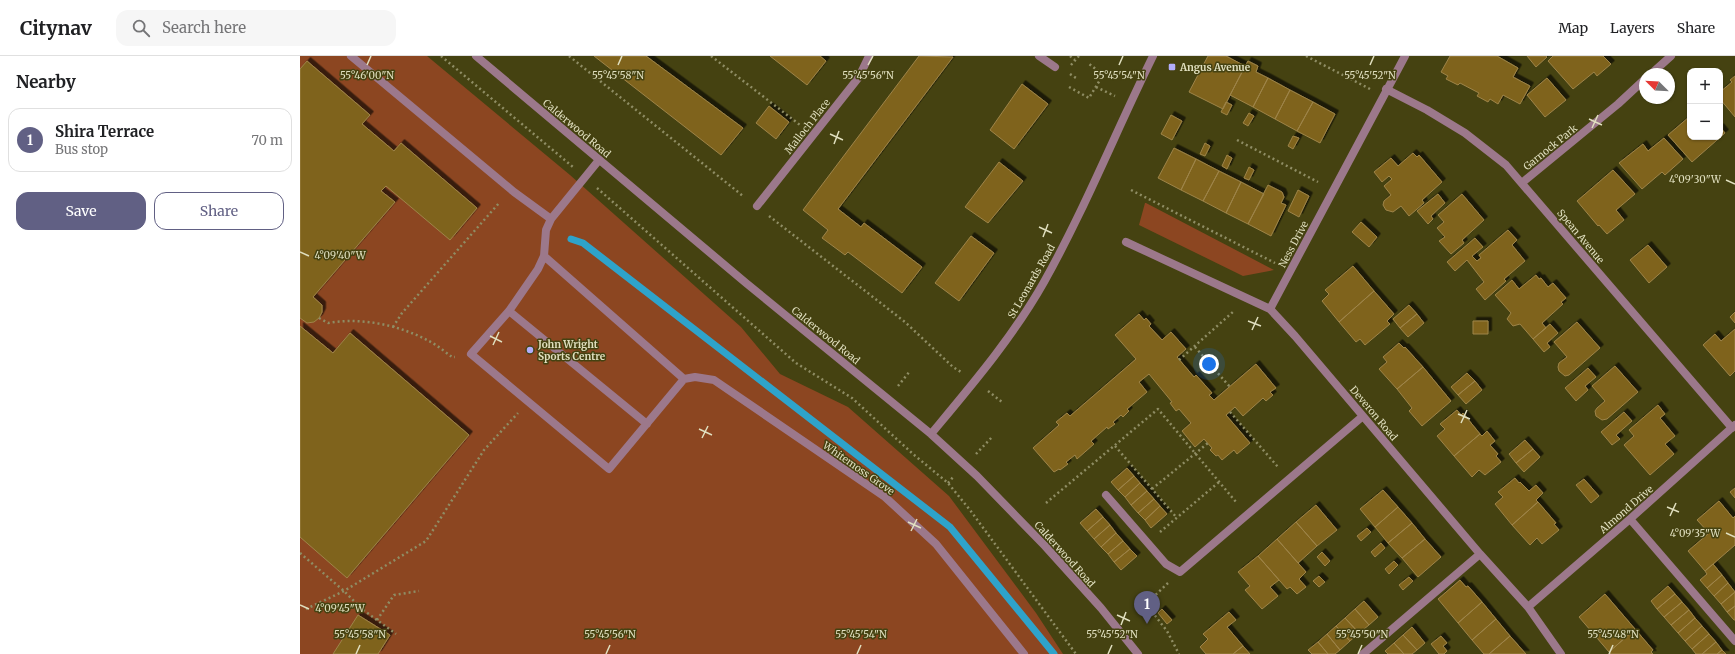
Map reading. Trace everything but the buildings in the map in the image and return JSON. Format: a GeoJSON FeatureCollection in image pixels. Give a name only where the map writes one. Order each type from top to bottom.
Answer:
{"type":"FeatureCollection","features":[{"type":"Feature","properties":{"kind":"street"},"geometry":{"type":"LineString","coordinates":[[351,56],[511,189],[551,219]]}},
{"type":"Feature","properties":{"kind":"street","name":"Calderwood Road"},"geometry":{"type":"LineString","coordinates":[[476,56],[599,160],[931,434],[977,476],[1045,546],[1102,608],[1138,654]]}},
{"type":"Feature","properties":{"kind":"street","name":"Malloch Place"},"geometry":{"type":"LineString","coordinates":[[757,206],[859,77],[869,56]]}},
{"type":"Feature","properties":{"kind":"street"},"geometry":{"type":"LineString","coordinates":[[1040,56],[1055,67]]}},
{"type":"Feature","properties":{"kind":"street","name":"St Leonards Road"},"geometry":{"type":"LineString","coordinates":[[931,434],[1020,321],[1044,282],[1077,219],[1153,56]]}},
{"type":"Feature","properties":{"kind":"street","name":"Ness Drive"},"geometry":{"type":"LineString","coordinates":[[1270,309],[1405,56]]}},
{"type":"Feature","properties":{"kind":"street"},"geometry":{"type":"LineString","coordinates":[[1658,68],[1671,56]]}},
{"type":"Feature","properties":{"kind":"street","name":"Garnock Park"},"geometry":{"type":"LineString","coordinates":[[1523,182],[1618,104],[1639,85]]}},
{"type":"Feature","properties":{"kind":"street","name":"Spean Avenue"},"geometry":{"type":"LineString","coordinates":[[1385,92],[1427,110],[1465,133],[1506,165],[1523,182],[1733,426]]}},
{"type":"Feature","properties":{"kind":"street"},"geometry":{"type":"LineString","coordinates":[[544,256],[684,379],[609,469],[471,354],[509,311],[530,282],[544,256],[546,230],[551,219],[599,160]]}},
{"type":"Feature","properties":{"kind":"street","name":"Deveron Road"},"geometry":{"type":"LineString","coordinates":[[1126,242],[1270,309],[1480,554],[1528,606],[1561,654]]}},
{"type":"Feature","properties":{"kind":"street"},"geometry":{"type":"LineString","coordinates":[[509,311],[647,424]]}},
{"type":"Feature","properties":{"kind":"street","name":"Whitemoss Grove"},"geometry":{"type":"LineString","coordinates":[[684,379],[704,377],[714,380],[885,496],[936,544],[1024,654]]}},
{"type":"Feature","properties":{"kind":"street"},"geometry":{"type":"LineString","coordinates":[[1106,494],[1166,564],[1180,572],[1363,416]]}},
{"type":"Feature","properties":{"kind":"street","name":"Almond Drive"},"geometry":{"type":"LineString","coordinates":[[1528,606],[1630,520],[1733,426]]}},
{"type":"Feature","properties":{"kind":"street"},"geometry":{"type":"LineString","coordinates":[[1630,520],[1735,641]]}},
{"type":"Feature","properties":{"kind":"street"},"geometry":{"type":"LineString","coordinates":[[1363,654],[1480,554]]}},
{"type":"Feature","properties":{"kind":"path"},"geometry":{"type":"LineString","coordinates":[[441,56],[585,177],[796,363],[852,398],[913,454],[948,483],[970,510],[1076,654]]}},
{"type":"Feature","properties":{"kind":"path"},"geometry":{"type":"LineString","coordinates":[[711,56],[813,135]]}},
{"type":"Feature","properties":{"kind":"path"},"geometry":{"type":"LineString","coordinates":[[1070,56],[1075,60]]}},
{"type":"Feature","properties":{"kind":"path"},"geometry":{"type":"LineString","coordinates":[[1306,56],[1385,92]]}},
{"type":"Feature","properties":{"kind":"path"},"geometry":{"type":"LineString","coordinates":[[1069,87],[1089,98],[1103,75],[1088,63]]}},
{"type":"Feature","properties":{"kind":"path"},"geometry":{"type":"LineString","coordinates":[[1096,87],[1130,104]]}},
{"type":"Feature","properties":{"kind":"path"},"geometry":{"type":"LineString","coordinates":[[1237,140],[1334,189]]}},
{"type":"Feature","properties":{"kind":"path"},"geometry":{"type":"LineString","coordinates":[[393,327],[402,313],[511,189]]}},
{"type":"Feature","properties":{"kind":"path"},"geometry":{"type":"LineString","coordinates":[[1131,190],[1290,271]]}},
{"type":"Feature","properties":{"kind":"path"},"geometry":{"type":"LineString","coordinates":[[1179,360],[1247,298]]}},
{"type":"Feature","properties":{"kind":"path"},"geometry":{"type":"LineString","coordinates":[[319,318],[328,323],[363,321],[393,327],[410,332],[430,341],[452,357],[471,354]]}},
{"type":"Feature","properties":{"kind":"path"},"geometry":{"type":"LineString","coordinates":[[1194,347],[1230,387]]}},
{"type":"Feature","properties":{"kind":"path"},"geometry":{"type":"LineString","coordinates":[[306,609],[344,591],[426,541],[484,450],[529,402]]}},
{"type":"Feature","properties":{"kind":"path"},"geometry":{"type":"LineString","coordinates":[[1046,503],[1158,410],[1247,515]]}},
{"type":"Feature","properties":{"kind":"path"},"geometry":{"type":"LineString","coordinates":[[1230,412],[1289,479]]}},
{"type":"Feature","properties":{"kind":"path"},"geometry":{"type":"LineString","coordinates":[[1152,488],[1208,442]]}},
{"type":"Feature","properties":{"kind":"path"},"geometry":{"type":"LineString","coordinates":[[1115,446],[1177,518]]}},
{"type":"Feature","properties":{"kind":"path"},"geometry":{"type":"LineString","coordinates":[[1147,542],[1219,482]]}},
{"type":"Feature","properties":{"kind":"path"},"geometry":{"type":"LineString","coordinates":[[300,553],[344,591],[362,609],[396,634]]}},
{"type":"Feature","properties":{"kind":"path"},"geometry":{"type":"LineString","coordinates":[[1179,654],[1167,631],[1146,604],[1180,572]]}},
{"type":"Feature","properties":{"kind":"path"},"geometry":{"type":"LineString","coordinates":[[377,620],[394,595],[419,591]]}},
{"type":"Feature","properties":{"kind":"shaded area","name":"John Wright Sports Centre"},"geometry":{"type":"Polygon","coordinates":[[[300,56],[427,56],[570,175],[741,327],[780,374],[848,407],[949,496],[1036,613],[1063,654],[300,654],[300,56]]]}},
{"type":"Feature","properties":{"kind":"shaded area"},"geometry":{"type":"Polygon","coordinates":[[[1145,203],[1274,270],[1243,276],[1139,225],[1145,203]]]}},
{"type":"Feature","properties":{"kind":"waterway"},"geometry":{"type":"LineString","coordinates":[[571,239],[583,243],[950,527],[1054,654]]}},
{"type":"Feature","properties":{"kind":"place","name":"Angus Avenue"},"geometry":{"type":"Point","coordinates":[1172,67]}},
{"type":"Feature","properties":{"kind":"place","name":"John Wright Sports Centre"},"geometry":{"type":"Point","coordinates":[530,350]}},
{"type":"Feature","properties":{"kind":"place","name":"Shira Terrace"},"geometry":{"type":"Point","coordinates":[1147,624]}}]}
